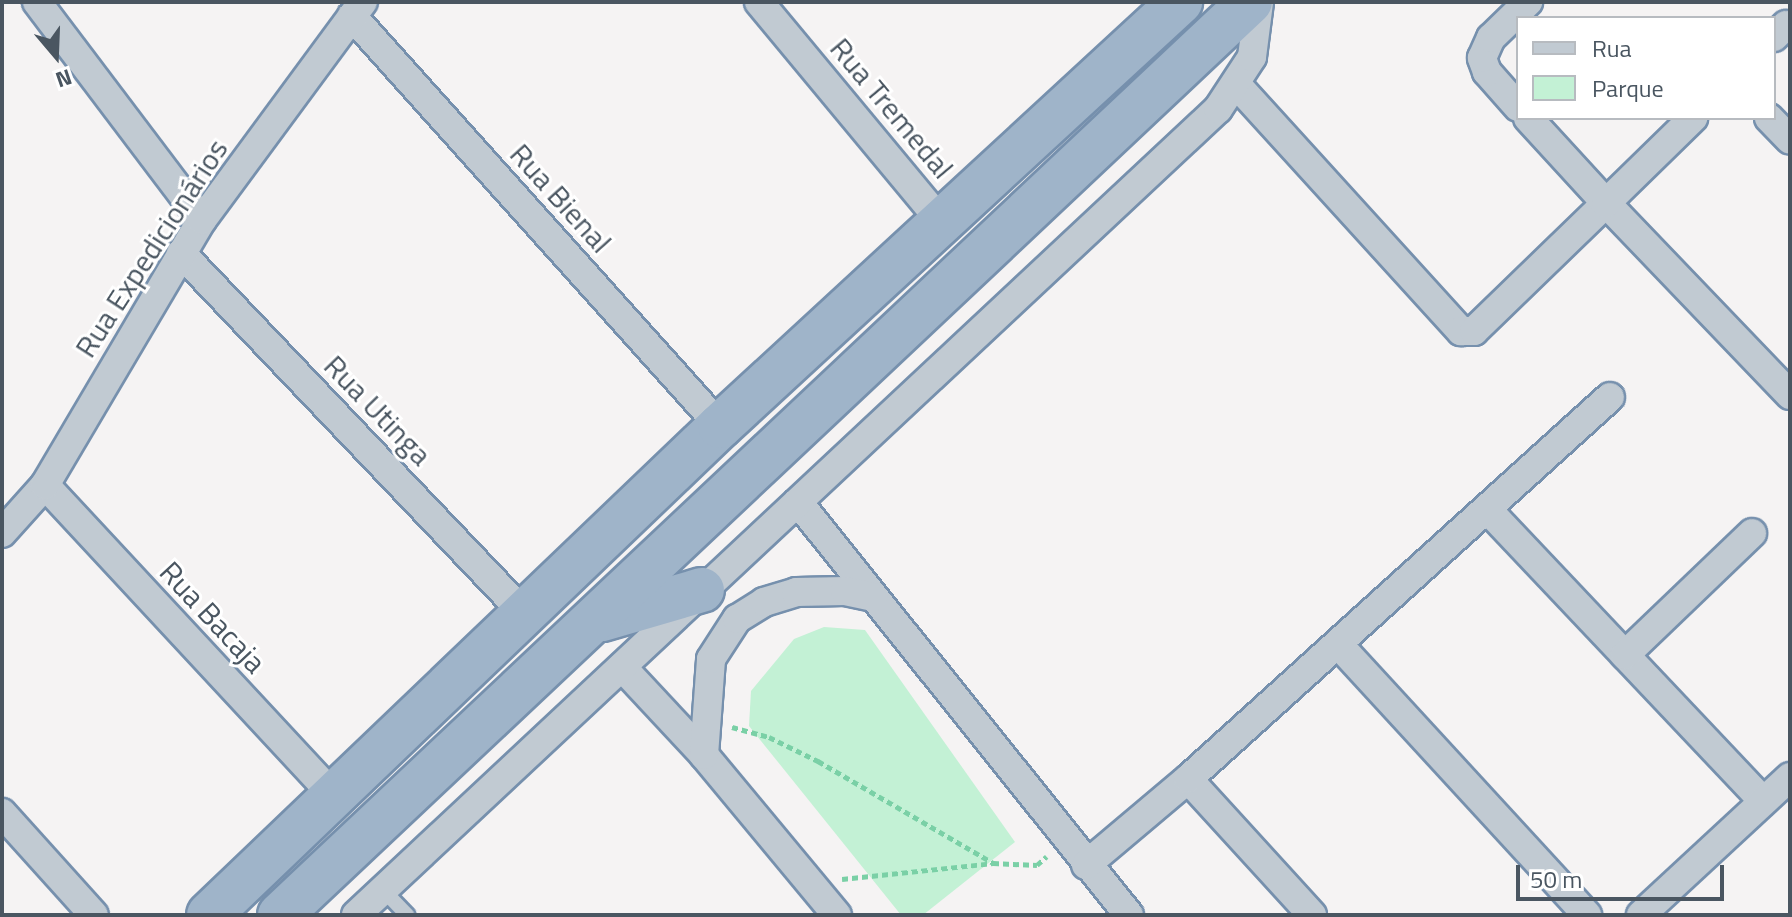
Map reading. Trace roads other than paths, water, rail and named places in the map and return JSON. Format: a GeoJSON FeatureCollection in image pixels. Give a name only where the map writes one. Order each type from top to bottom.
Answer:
{"type":"FeatureCollection","features":[{"type":"Feature","properties":{"kind":"highway"},"geometry":{"type":"LineString","coordinates":[[209,915],[720,426],[1180,2]]}},
{"type":"Feature","properties":{"kind":"highway"},"geometry":{"type":"LineString","coordinates":[[280,915],[1250,2]]}},
{"type":"Feature","properties":{"kind":"highway"},"geometry":{"type":"LineString","coordinates":[[596,620],[702,590]]}},
{"type":"Feature","properties":{"kind":"street"},"geometry":{"type":"LineString","coordinates":[[37,2],[202,220]]}},
{"type":"Feature","properties":{"kind":"street","name":"Rua Tremedal"},"geometry":{"type":"LineString","coordinates":[[759,2],[941,221]]}},
{"type":"Feature","properties":{"kind":"street"},"geometry":{"type":"LineString","coordinates":[[356,915],[798,502],[1237,85],[1257,40],[1259,2]]}},
{"type":"Feature","properties":{"kind":"street"},"geometry":{"type":"LineString","coordinates":[[1516,105],[1487,72],[1482,58],[1491,38],[1528,2]]}},
{"type":"Feature","properties":{"kind":"street","name":"Rua Expedicionários"},"geometry":{"type":"LineString","coordinates":[[2,533],[45,485],[202,220],[358,9]]}},
{"type":"Feature","properties":{"kind":"street","name":"Rua Bienal"},"geometry":{"type":"LineString","coordinates":[[358,9],[720,426]]}},
{"type":"Feature","properties":{"kind":"street"},"geometry":{"type":"LineString","coordinates":[[1237,85],[1466,333],[1691,120]]}},
{"type":"Feature","properties":{"kind":"street"},"geometry":{"type":"LineString","coordinates":[[1530,120],[1790,395]]}},
{"type":"Feature","properties":{"kind":"street"},"geometry":{"type":"LineString","coordinates":[[1771,120],[1790,140]]}},
{"type":"Feature","properties":{"kind":"street","name":"Rua Utinga"},"geometry":{"type":"LineString","coordinates":[[181,253],[525,614]]}},
{"type":"Feature","properties":{"kind":"street"},"geometry":{"type":"LineString","coordinates":[[1086,865],[1188,779],[1610,397]]}},
{"type":"Feature","properties":{"kind":"street","name":"Rua Bacaja"},"geometry":{"type":"LineString","coordinates":[[45,485],[332,794]]}},
{"type":"Feature","properties":{"kind":"street"},"geometry":{"type":"LineString","coordinates":[[798,502],[1065,839],[1129,915]]}},
{"type":"Feature","properties":{"kind":"street"},"geometry":{"type":"LineString","coordinates":[[1487,509],[1763,801]]}},
{"type":"Feature","properties":{"kind":"street"},"geometry":{"type":"LineString","coordinates":[[1625,655],[1752,533]]}},
{"type":"Feature","properties":{"kind":"street"},"geometry":{"type":"LineString","coordinates":[[704,755],[711,659],[749,611],[796,592],[845,591],[873,597]]}},
{"type":"Feature","properties":{"kind":"street"},"geometry":{"type":"LineString","coordinates":[[1338,644],[1587,915]]}},
{"type":"Feature","properties":{"kind":"street"},"geometry":{"type":"LineString","coordinates":[[622,667],[704,755],[837,915]]}},
{"type":"Feature","properties":{"kind":"street"},"geometry":{"type":"LineString","coordinates":[[1641,915],[1790,777]]}},
{"type":"Feature","properties":{"kind":"street"},"geometry":{"type":"LineString","coordinates":[[1188,779],[1312,915]]}},
{"type":"Feature","properties":{"kind":"street"},"geometry":{"type":"LineString","coordinates":[[2,813],[94,915]]}},
{"type":"Feature","properties":{"kind":"lane"},"geometry":{"type":"LineString","coordinates":[[383,890],[407,915]]}}]}
